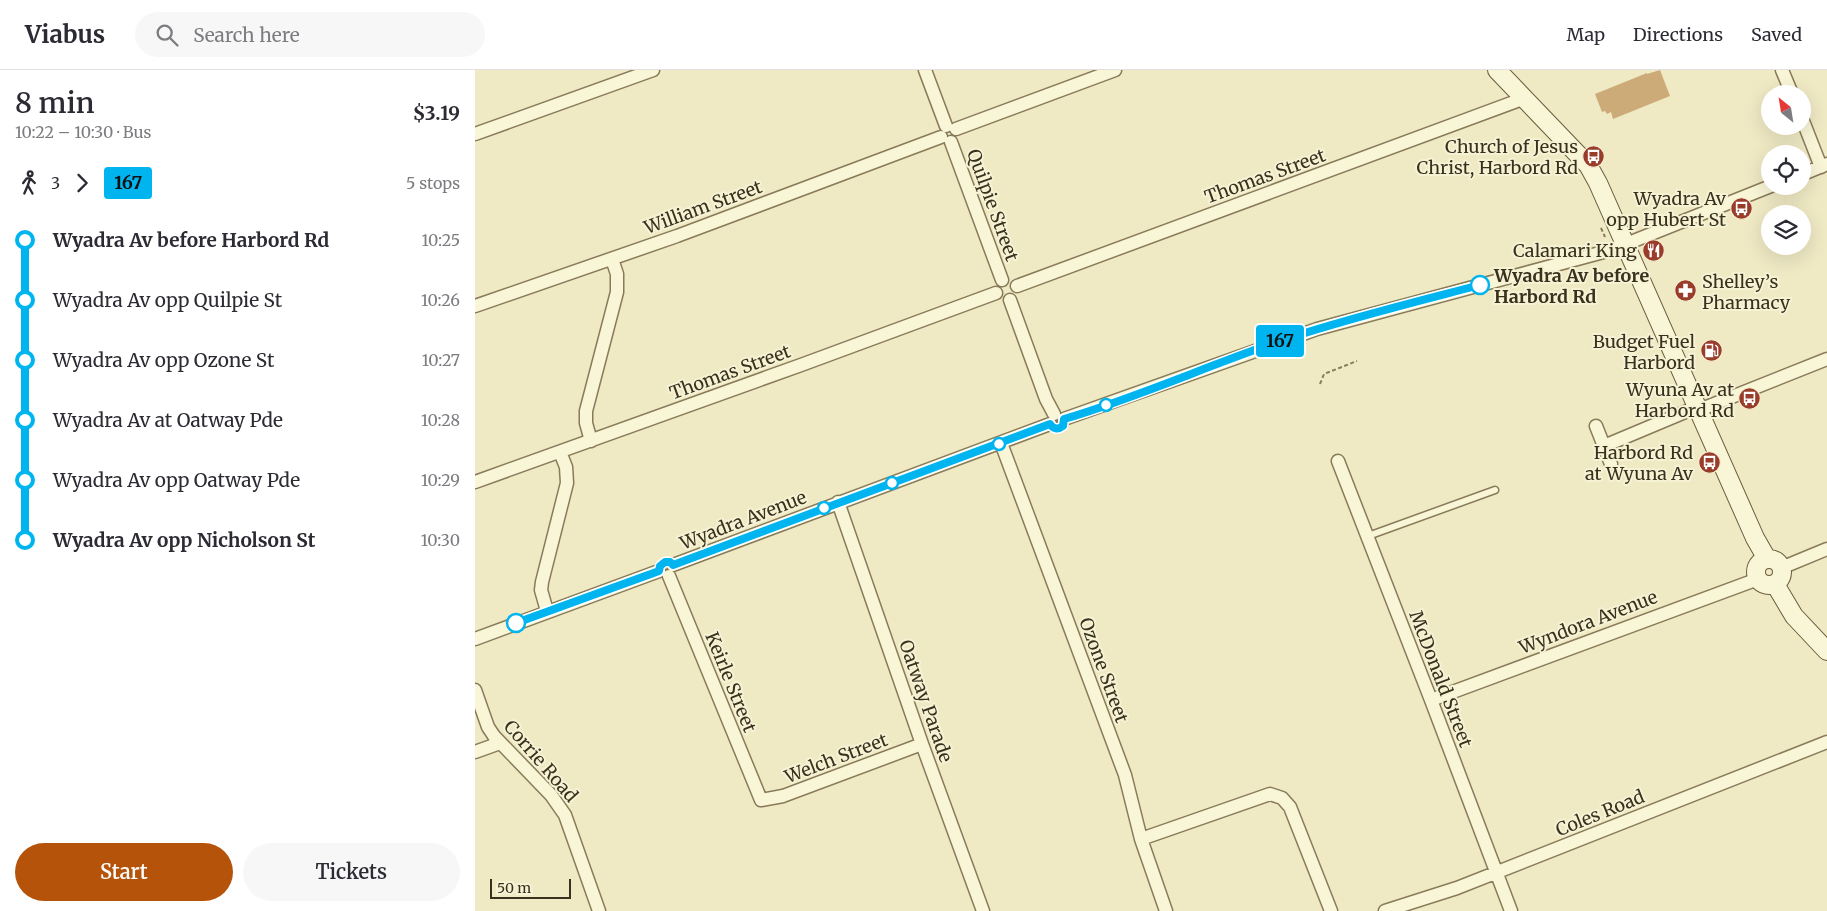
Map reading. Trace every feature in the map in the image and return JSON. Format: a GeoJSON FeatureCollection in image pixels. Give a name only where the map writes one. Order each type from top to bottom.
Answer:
{"type":"FeatureCollection","features":[{"type":"Feature","properties":{"kind":"main road"},"geometry":{"type":"LineString","coordinates":[[1497,70],[1588,165],[1598,183],[1770,573],[1794,616],[1827,651]]}},
{"type":"Feature","properties":{"kind":"street"},"geometry":{"type":"LineString","coordinates":[[475,134],[653,70]]}},
{"type":"Feature","properties":{"kind":"street","name":"Quilpie Street"},"geometry":{"type":"LineString","coordinates":[[925,70],[1002,280]]}},
{"type":"Feature","properties":{"kind":"street","name":"William Street"},"geometry":{"type":"LineString","coordinates":[[475,305],[612,259],[1115,70]]}},
{"type":"Feature","properties":{"kind":"street"},"geometry":{"type":"LineString","coordinates":[[1782,70],[1788,85]]}},
{"type":"Feature","properties":{"kind":"street","name":"Thomas Street"},"geometry":{"type":"LineString","coordinates":[[1017,286],[1525,98]]}},
{"type":"Feature","properties":{"kind":"street"},"geometry":{"type":"LineString","coordinates":[[1810,135],[1824,166],[1811,171]]}},
{"type":"Feature","properties":{"kind":"street","name":"Wyadra Avenue"},"geometry":{"type":"LineString","coordinates":[[475,639],[547,611],[667,571],[839,502],[1001,443],[1056,419],[1108,404],[1293,337],[1607,251],[1761,190]]}},
{"type":"Feature","properties":{"kind":"street"},"geometry":{"type":"LineString","coordinates":[[591,441],[586,423],[586,411],[617,292],[617,274],[612,259]]}},
{"type":"Feature","properties":{"kind":"street"},"geometry":{"type":"LineString","coordinates":[[1002,280],[1009,280],[1017,286],[1016,296],[1010,300],[1003,300],[997,296],[998,284],[1002,280]]}},
{"type":"Feature","properties":{"kind":"street","name":"Thomas Street"},"geometry":{"type":"LineString","coordinates":[[475,482],[996,293]]}},
{"type":"Feature","properties":{"kind":"street"},"geometry":{"type":"LineString","coordinates":[[1010,300],[1046,399],[1056,419]]}},
{"type":"Feature","properties":{"kind":"street"},"geometry":{"type":"LineString","coordinates":[[1603,446],[1827,359]]}},
{"type":"Feature","properties":{"kind":"street"},"geometry":{"type":"LineString","coordinates":[[1596,426],[1611,464]]}},
{"type":"Feature","properties":{"kind":"street","name":"Ozone Street"},"geometry":{"type":"LineString","coordinates":[[1001,443],[1125,774],[1141,839],[1166,911]]}},
{"type":"Feature","properties":{"kind":"street"},"geometry":{"type":"LineString","coordinates":[[547,611],[541,590],[541,582],[567,483],[566,467],[561,452]]}},
{"type":"Feature","properties":{"kind":"street","name":"McDonald Street"},"geometry":{"type":"LineString","coordinates":[[1338,461],[1511,911]]}},
{"type":"Feature","properties":{"kind":"street","name":"Oatway Parade"},"geometry":{"type":"LineString","coordinates":[[839,502],[922,744],[983,911]]}},
{"type":"Feature","properties":{"kind":"street","name":"Wyndora Avenue"},"geometry":{"type":"LineString","coordinates":[[1431,700],[1770,573],[1827,549]]}},
{"type":"Feature","properties":{"kind":"street","name":"Keirle Street"},"geometry":{"type":"LineString","coordinates":[[667,571],[761,800]]}},
{"type":"Feature","properties":{"kind":"street","name":"Corrie Road"},"geometry":{"type":"LineString","coordinates":[[475,690],[488,727],[500,743],[551,795],[565,815],[599,911]]}},
{"type":"Feature","properties":{"kind":"street","name":"Coles Road"},"geometry":{"type":"LineString","coordinates":[[1385,911],[1457,888],[1827,742]]}},
{"type":"Feature","properties":{"kind":"street"},"geometry":{"type":"LineString","coordinates":[[475,752],[500,743]]}},
{"type":"Feature","properties":{"kind":"street","name":"Welch Street"},"geometry":{"type":"LineString","coordinates":[[761,800],[783,796],[922,744]]}},
{"type":"Feature","properties":{"kind":"street"},"geometry":{"type":"LineString","coordinates":[[1141,839],[1270,794],[1282,798],[1290,807],[1331,911]]}},
{"type":"Feature","properties":{"kind":"lane"},"geometry":{"type":"LineString","coordinates":[[1368,536],[1495,490]]}},
{"type":"Feature","properties":{"kind":"path"},"geometry":{"type":"LineString","coordinates":[[1601,227],[1605,237]]}},
{"type":"Feature","properties":{"kind":"path"},"geometry":{"type":"LineString","coordinates":[[1320,384],[1324,374],[1357,361]]}},
{"type":"Feature","properties":{"kind":"building"},"geometry":{"type":"Polygon","coordinates":[[[1660,70],[1670,96],[1613,119],[1611,112],[1607,114],[1605,111],[1602,112],[1595,94],[1647,73],[1660,70]]]}},
{"type":"Feature","properties":{"kind":"bus line","name":"167"},"geometry":{"type":"LineString","coordinates":[[516,623],[659,571],[662,563],[670,562],[673,565],[1050,424],[1053,428],[1061,428],[1064,424],[1064,419],[1285,339],[1480,285]]}},
{"type":"Feature","properties":{"kind":"place","name":"Church of Jesus Christ, Harbord Rd"},"geometry":{"type":"Point","coordinates":[1594,156]}},
{"type":"Feature","properties":{"kind":"place","name":"Wyadra Av opp Hubert St"},"geometry":{"type":"Point","coordinates":[1742,208]}},
{"type":"Feature","properties":{"kind":"place","name":"Calamari King"},"geometry":{"type":"Point","coordinates":[1653,250]}},
{"type":"Feature","properties":{"kind":"place","name":"Wyadra Av before Harbord Rd"},"geometry":{"type":"Point","coordinates":[1480,285]}},
{"type":"Feature","properties":{"kind":"place","name":"Shelley’s Pharmacy"},"geometry":{"type":"Point","coordinates":[1686,291]}},
{"type":"Feature","properties":{"kind":"place","name":"Budget Fuel Harbord"},"geometry":{"type":"Point","coordinates":[1711,351]}},
{"type":"Feature","properties":{"kind":"place","name":"Wyuna Av at Harbord Rd"},"geometry":{"type":"Point","coordinates":[1750,399]}},
{"type":"Feature","properties":{"kind":"place","name":"Harbord Rd at Wyuna Av"},"geometry":{"type":"Point","coordinates":[1709,462]}}]}
